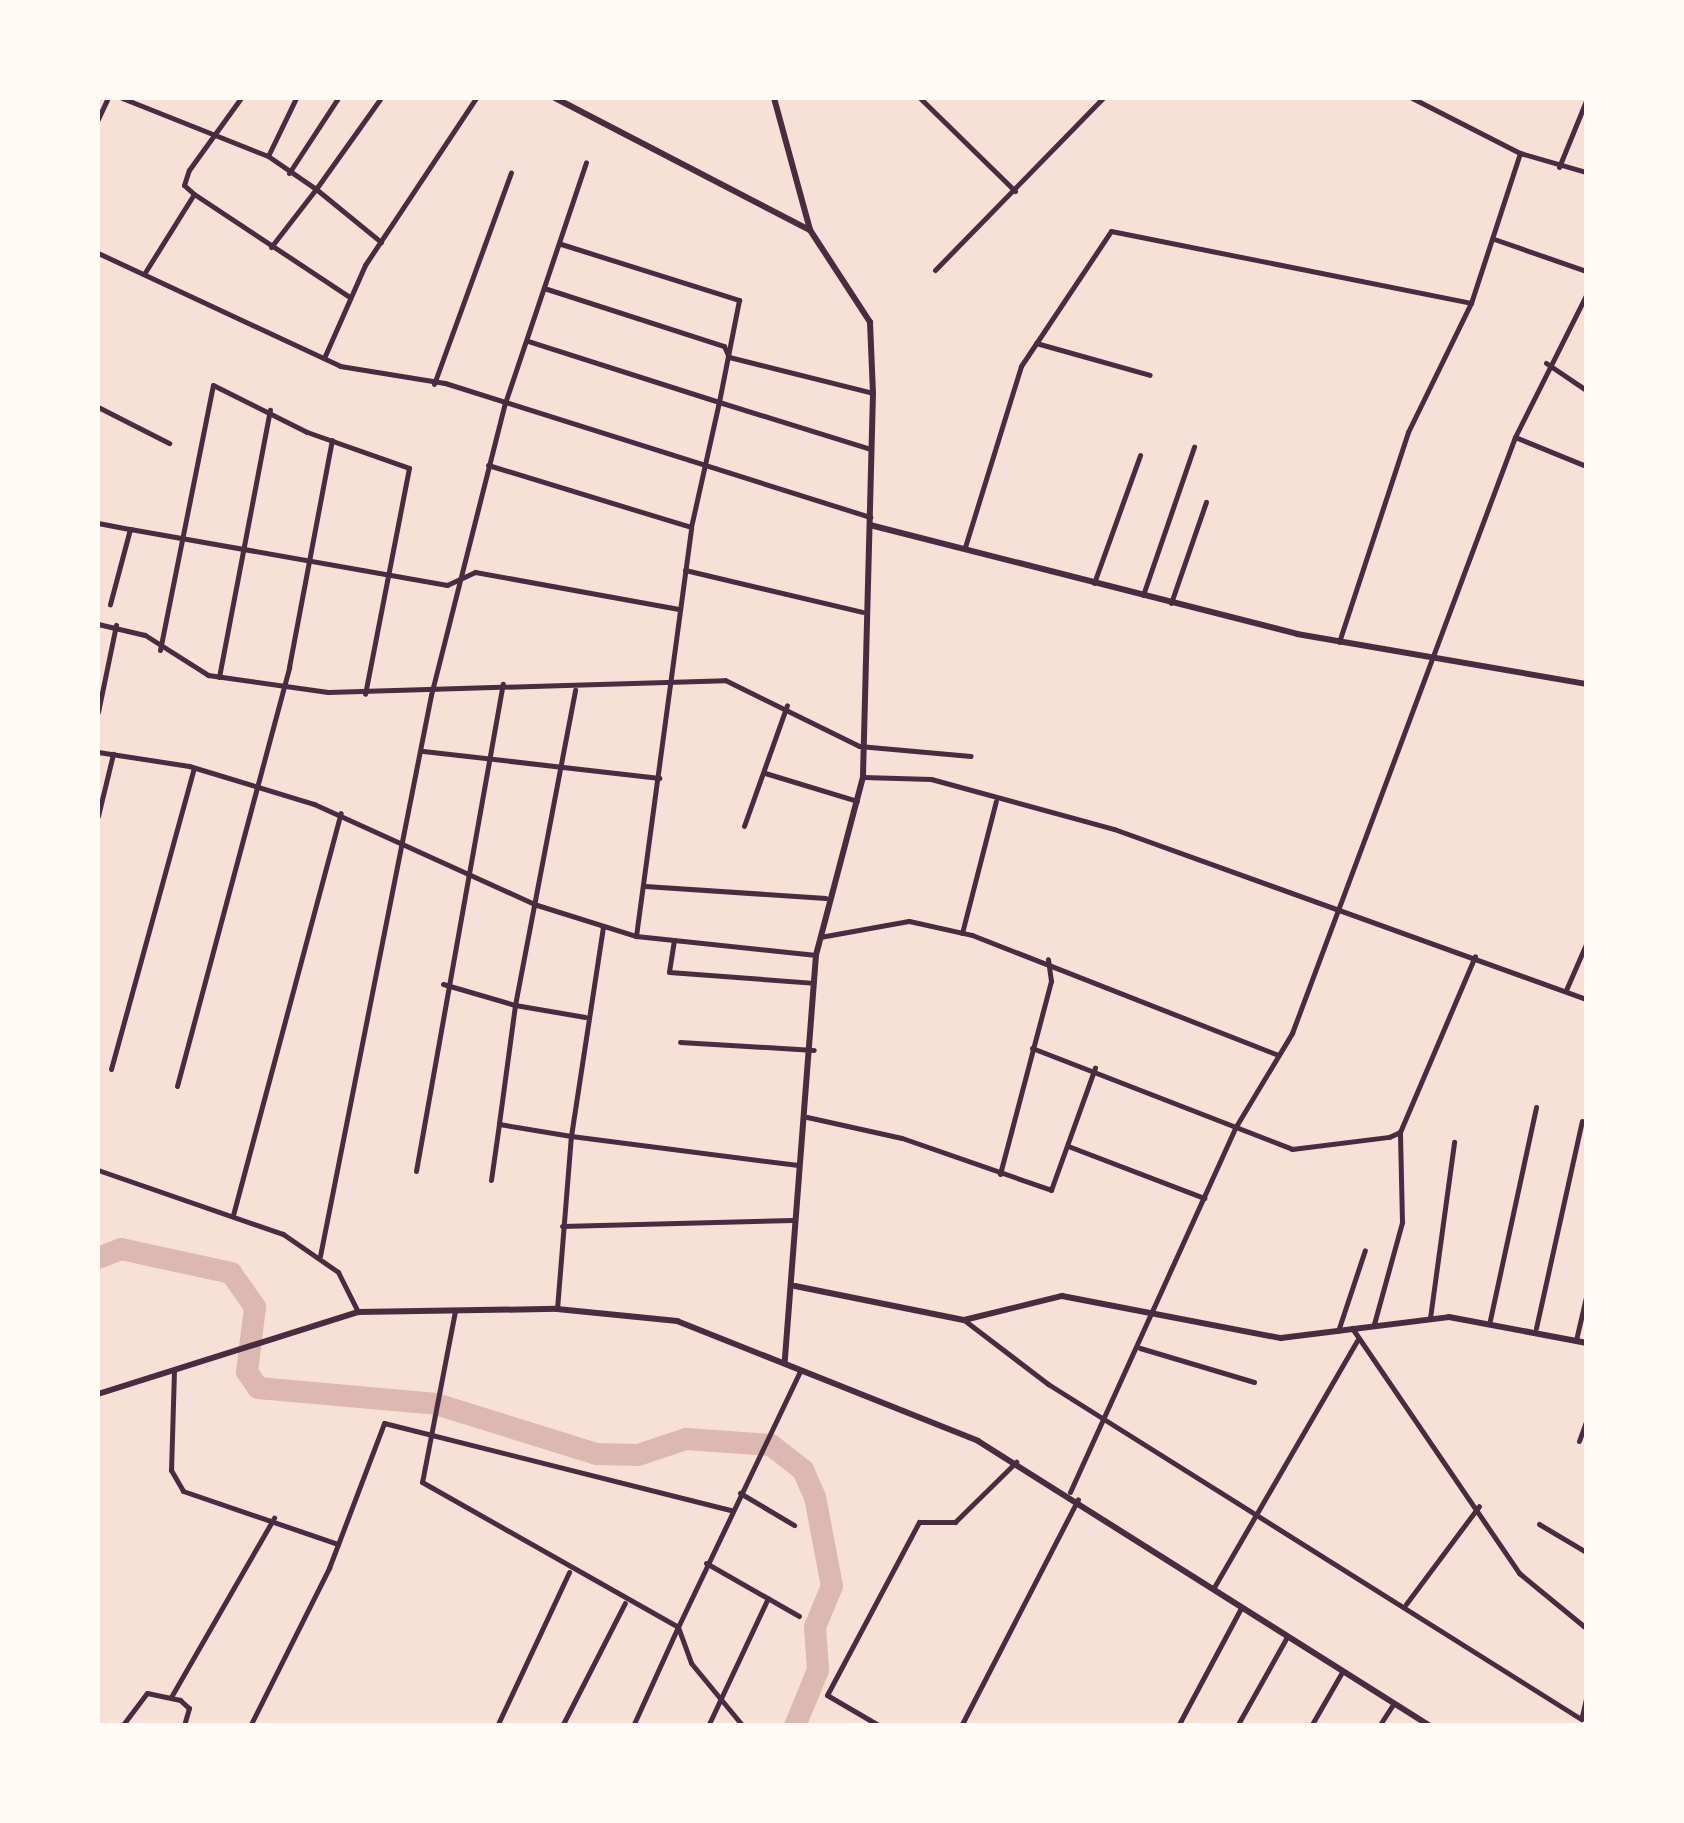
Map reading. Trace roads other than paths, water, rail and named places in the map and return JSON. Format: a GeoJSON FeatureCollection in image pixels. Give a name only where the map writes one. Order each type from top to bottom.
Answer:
{"type":"FeatureCollection","features":[{"type":"Feature","properties":{"kind":"street"},"geometry":{"type":"LineString","coordinates":[[98,119],[108,98]]}},
{"type":"Feature","properties":{"kind":"street"},"geometry":{"type":"LineString","coordinates":[[122,98],[268,156],[316,189],[380,242]]}},
{"type":"Feature","properties":{"kind":"street"},"geometry":{"type":"LineString","coordinates":[[241,98],[189,170],[184,185],[270,248],[348,296]]}},
{"type":"Feature","properties":{"kind":"street"},"geometry":{"type":"LineString","coordinates":[[268,156],[296,98]]}},
{"type":"Feature","properties":{"kind":"street"},"geometry":{"type":"LineString","coordinates":[[289,173],[338,98]]}},
{"type":"Feature","properties":{"kind":"street"},"geometry":{"type":"LineString","coordinates":[[270,248],[381,98]]}},
{"type":"Feature","properties":{"kind":"street"},"geometry":{"type":"LineString","coordinates":[[324,358],[348,296],[476,98]]}},
{"type":"Feature","properties":{"kind":"street"},"geometry":{"type":"LineString","coordinates":[[774,98],[810,230],[870,322],[873,393],[870,521],[862,612],[859,746],[863,777],[826,898],[816,955],[814,1050],[798,1165],[793,1220],[795,1286],[785,1361]]}},
{"type":"Feature","properties":{"kind":"street"},"geometry":{"type":"LineString","coordinates":[[920,98],[1015,192]]}},
{"type":"Feature","properties":{"kind":"street"},"geometry":{"type":"LineString","coordinates":[[935,270],[1103,98]]}},
{"type":"Feature","properties":{"kind":"street"},"geometry":{"type":"LineString","coordinates":[[1412,98],[1520,154],[1558,168],[1586,172]]}},
{"type":"Feature","properties":{"kind":"street"},"geometry":{"type":"LineString","coordinates":[[558,99],[810,230]]}},
{"type":"Feature","properties":{"kind":"street"},"geometry":{"type":"LineString","coordinates":[[1558,168],[1586,101]]}},
{"type":"Feature","properties":{"kind":"street"},"geometry":{"type":"LineString","coordinates":[[1339,642],[1408,432],[1471,302],[1520,154]]}},
{"type":"Feature","properties":{"kind":"street"},"geometry":{"type":"LineString","coordinates":[[320,1256],[406,844],[431,694],[504,403],[547,289],[586,162]]}},
{"type":"Feature","properties":{"kind":"street"},"geometry":{"type":"LineString","coordinates":[[434,384],[511,172]]}},
{"type":"Feature","properties":{"kind":"street"},"geometry":{"type":"LineString","coordinates":[[144,274],[194,194]]}},
{"type":"Feature","properties":{"kind":"street"},"geometry":{"type":"LineString","coordinates":[[965,547],[1036,343],[1110,231],[1471,302]]}},
{"type":"Feature","properties":{"kind":"street"},"geometry":{"type":"LineString","coordinates":[[1494,238],[1586,271]]}},
{"type":"Feature","properties":{"kind":"street"},"geometry":{"type":"LineString","coordinates":[[561,244],[739,300],[684,570],[660,778],[636,936]]}},
{"type":"Feature","properties":{"kind":"street"},"geometry":{"type":"LineString","coordinates":[[98,253],[324,358],[504,403],[704,464],[870,521],[1142,596],[1339,642],[1586,684]]}},
{"type":"Feature","properties":{"kind":"street"},"geometry":{"type":"LineString","coordinates":[[547,289],[724,346],[729,357]]}},
{"type":"Feature","properties":{"kind":"street"},"geometry":{"type":"LineString","coordinates":[[1070,1492],[1157,1311],[1235,1128],[1278,1055],[1546,363],[1586,296]]}},
{"type":"Feature","properties":{"kind":"street"},"geometry":{"type":"LineString","coordinates":[[528,341],[872,449]]}},
{"type":"Feature","properties":{"kind":"street"},"geometry":{"type":"LineString","coordinates":[[1036,343],[1150,375]]}},
{"type":"Feature","properties":{"kind":"street"},"geometry":{"type":"LineString","coordinates":[[729,357],[873,393]]}},
{"type":"Feature","properties":{"kind":"street"},"geometry":{"type":"LineString","coordinates":[[1546,363],[1586,390]]}},
{"type":"Feature","properties":{"kind":"street"},"geometry":{"type":"LineString","coordinates":[[160,650],[213,385],[332,440],[409,468],[365,694]]}},
{"type":"Feature","properties":{"kind":"street"},"geometry":{"type":"LineString","coordinates":[[98,408],[169,442]]}},
{"type":"Feature","properties":{"kind":"street"},"geometry":{"type":"LineString","coordinates":[[219,677],[270,410]]}},
{"type":"Feature","properties":{"kind":"street"},"geometry":{"type":"LineString","coordinates":[[1516,437],[1586,466]]}},
{"type":"Feature","properties":{"kind":"street"},"geometry":{"type":"LineString","coordinates":[[177,1086],[284,686],[332,440]]}},
{"type":"Feature","properties":{"kind":"street"},"geometry":{"type":"LineString","coordinates":[[1142,596],[1194,447]]}},
{"type":"Feature","properties":{"kind":"street"},"geometry":{"type":"LineString","coordinates":[[1094,582],[1140,455]]}},
{"type":"Feature","properties":{"kind":"street"},"geometry":{"type":"LineString","coordinates":[[488,464],[691,527]]}},
{"type":"Feature","properties":{"kind":"street"},"geometry":{"type":"LineString","coordinates":[[1172,603],[1206,502]]}},
{"type":"Feature","properties":{"kind":"street"},"geometry":{"type":"LineString","coordinates":[[98,523],[241,554],[458,587]]}},
{"type":"Feature","properties":{"kind":"street"},"geometry":{"type":"LineString","coordinates":[[110,604],[130,529]]}},
{"type":"Feature","properties":{"kind":"street"},"geometry":{"type":"LineString","coordinates":[[684,570],[862,612]]}},
{"type":"Feature","properties":{"kind":"street"},"geometry":{"type":"LineString","coordinates":[[458,587],[474,572],[679,609]]}},
{"type":"Feature","properties":{"kind":"street"},"geometry":{"type":"LineString","coordinates":[[98,624],[116,625],[219,677],[365,694],[431,694],[503,684],[575,690],[670,677],[724,680],[787,705],[859,746],[971,756]]}},
{"type":"Feature","properties":{"kind":"street"},"geometry":{"type":"LineString","coordinates":[[98,712],[116,625]]}},
{"type":"Feature","properties":{"kind":"street"},"geometry":{"type":"LineString","coordinates":[[416,1171],[443,984],[472,873],[503,684]]}},
{"type":"Feature","properties":{"kind":"street"},"geometry":{"type":"LineString","coordinates":[[491,1180],[515,1006],[575,690]]}},
{"type":"Feature","properties":{"kind":"street"},"geometry":{"type":"LineString","coordinates":[[744,826],[787,705]]}},
{"type":"Feature","properties":{"kind":"street"},"geometry":{"type":"LineString","coordinates":[[423,751],[660,778]]}},
{"type":"Feature","properties":{"kind":"street"},"geometry":{"type":"LineString","coordinates":[[98,752],[194,768],[341,813],[537,905],[636,936],[816,955]]}},
{"type":"Feature","properties":{"kind":"street"},"geometry":{"type":"LineString","coordinates":[[98,816],[113,754]]}},
{"type":"Feature","properties":{"kind":"street"},"geometry":{"type":"LineString","coordinates":[[110,1069],[194,768]]}},
{"type":"Feature","properties":{"kind":"street"},"geometry":{"type":"LineString","coordinates":[[765,773],[857,801]]}},
{"type":"Feature","properties":{"kind":"street"},"geometry":{"type":"LineString","coordinates":[[863,777],[931,779],[996,801],[1114,828],[1338,904],[1586,999]]}},
{"type":"Feature","properties":{"kind":"street"},"geometry":{"type":"LineString","coordinates":[[962,933],[996,801]]}},
{"type":"Feature","properties":{"kind":"street"},"geometry":{"type":"LineString","coordinates":[[232,1216],[341,813]]}},
{"type":"Feature","properties":{"kind":"street"},"geometry":{"type":"LineString","coordinates":[[645,886],[826,898]]}},
{"type":"Feature","properties":{"kind":"street"},"geometry":{"type":"LineString","coordinates":[[820,937],[909,922],[962,933],[1047,958],[1278,1055]]}},
{"type":"Feature","properties":{"kind":"street"},"geometry":{"type":"LineString","coordinates":[[557,1309],[585,1017],[603,926]]}},
{"type":"Feature","properties":{"kind":"street"},"geometry":{"type":"LineString","coordinates":[[674,940],[669,972],[816,984]]}},
{"type":"Feature","properties":{"kind":"street"},"geometry":{"type":"LineString","coordinates":[[1566,990],[1586,944]]}},
{"type":"Feature","properties":{"kind":"street"},"geometry":{"type":"LineString","coordinates":[[1374,1324],[1402,1222],[1400,1132],[1475,956]]}},
{"type":"Feature","properties":{"kind":"street"},"geometry":{"type":"LineString","coordinates":[[1000,1174],[1051,981],[1047,958]]}},
{"type":"Feature","properties":{"kind":"street"},"geometry":{"type":"LineString","coordinates":[[443,984],[515,1006],[585,1017]]}},
{"type":"Feature","properties":{"kind":"street"},"geometry":{"type":"LineString","coordinates":[[680,1042],[814,1050]]}},
{"type":"Feature","properties":{"kind":"street"},"geometry":{"type":"LineString","coordinates":[[1032,1048],[1095,1068],[1235,1128],[1312,1151],[1400,1132]]}},
{"type":"Feature","properties":{"kind":"street"},"geometry":{"type":"LineString","coordinates":[[807,1117],[902,1138],[1050,1190],[1095,1068]]}},
{"type":"Feature","properties":{"kind":"street"},"geometry":{"type":"LineString","coordinates":[[1490,1320],[1536,1107]]}},
{"type":"Feature","properties":{"kind":"street"},"geometry":{"type":"LineString","coordinates":[[1536,1328],[1582,1121]]}},
{"type":"Feature","properties":{"kind":"street"},"geometry":{"type":"LineString","coordinates":[[499,1124],[798,1165]]}},
{"type":"Feature","properties":{"kind":"street"},"geometry":{"type":"LineString","coordinates":[[1430,1318],[1454,1142]]}},
{"type":"Feature","properties":{"kind":"street"},"geometry":{"type":"LineString","coordinates":[[1068,1146],[1204,1198]]}},
{"type":"Feature","properties":{"kind":"street"},"geometry":{"type":"LineString","coordinates":[[98,1170],[232,1216],[320,1256],[358,1312]]}},
{"type":"Feature","properties":{"kind":"street"},"geometry":{"type":"LineString","coordinates":[[562,1226],[793,1220]]}},
{"type":"Feature","properties":{"kind":"street"},"geometry":{"type":"LineString","coordinates":[[1338,1331],[1365,1250]]}},
{"type":"Feature","properties":{"kind":"street"},"geometry":{"type":"LineString","coordinates":[[795,1286],[964,1320],[1255,1514],[1406,1604],[1582,1723],[1586,1699]]}},
{"type":"Feature","properties":{"kind":"street"},"geometry":{"type":"LineString","coordinates":[[964,1320],[1062,1296],[1157,1311],[1280,1338],[1430,1318],[1490,1320],[1586,1343]]}},
{"type":"Feature","properties":{"kind":"street"},"geometry":{"type":"LineString","coordinates":[[1576,1340],[1586,1297]]}},
{"type":"Feature","properties":{"kind":"street"},"geometry":{"type":"LineString","coordinates":[[98,1394],[264,1337],[358,1312],[557,1309],[676,1321],[942,1422],[1070,1492],[1241,1608],[1430,1726]]}},
{"type":"Feature","properties":{"kind":"street"},"geometry":{"type":"LineString","coordinates":[[455,1311],[438,1418],[422,1482],[570,1572],[678,1627],[720,1702],[743,1726]]}},
{"type":"Feature","properties":{"kind":"street"},"geometry":{"type":"LineString","coordinates":[[1352,1328],[1357,1342],[1478,1506],[1518,1573],[1586,1628]]}},
{"type":"Feature","properties":{"kind":"street"},"geometry":{"type":"LineString","coordinates":[[1213,1588],[1357,1342]]}},
{"type":"Feature","properties":{"kind":"street"},"geometry":{"type":"LineString","coordinates":[[1140,1348],[1254,1382]]}},
{"type":"Feature","properties":{"kind":"street"},"geometry":{"type":"LineString","coordinates":[[633,1726],[706,1563],[801,1368]]}},
{"type":"Feature","properties":{"kind":"street"},"geometry":{"type":"LineString","coordinates":[[174,1370],[171,1470],[183,1491],[274,1518],[338,1544]]}},
{"type":"Feature","properties":{"kind":"street"},"geometry":{"type":"LineString","coordinates":[[250,1726],[338,1544],[384,1422],[731,1510]]}},
{"type":"Feature","properties":{"kind":"street"},"geometry":{"type":"LineString","coordinates":[[1579,1440],[1586,1422]]}},
{"type":"Feature","properties":{"kind":"street"},"geometry":{"type":"LineString","coordinates":[[880,1726],[827,1695],[919,1522],[954,1522],[1016,1462]]}},
{"type":"Feature","properties":{"kind":"street"},"geometry":{"type":"LineString","coordinates":[[740,1493],[794,1525]]}},
{"type":"Feature","properties":{"kind":"street"},"geometry":{"type":"LineString","coordinates":[[961,1726],[1078,1498]]}},
{"type":"Feature","properties":{"kind":"street"},"geometry":{"type":"LineString","coordinates":[[1406,1604],[1478,1506]]}},
{"type":"Feature","properties":{"kind":"street"},"geometry":{"type":"LineString","coordinates":[[170,1697],[274,1518]]}},
{"type":"Feature","properties":{"kind":"street"},"geometry":{"type":"LineString","coordinates":[[1539,1524],[1586,1552]]}},
{"type":"Feature","properties":{"kind":"street"},"geometry":{"type":"LineString","coordinates":[[706,1563],[798,1616]]}},
{"type":"Feature","properties":{"kind":"street"},"geometry":{"type":"LineString","coordinates":[[496,1726],[570,1572]]}},
{"type":"Feature","properties":{"kind":"street"},"geometry":{"type":"LineString","coordinates":[[708,1726],[768,1598]]}},
{"type":"Feature","properties":{"kind":"street"},"geometry":{"type":"LineString","coordinates":[[562,1726],[625,1603]]}},
{"type":"Feature","properties":{"kind":"street"},"geometry":{"type":"LineString","coordinates":[[1178,1726],[1241,1608]]}},
{"type":"Feature","properties":{"kind":"street"},"geometry":{"type":"LineString","coordinates":[[1237,1726],[1287,1637]]}},
{"type":"Feature","properties":{"kind":"street"},"geometry":{"type":"LineString","coordinates":[[1311,1726],[1344,1669]]}},
{"type":"Feature","properties":{"kind":"street"},"geometry":{"type":"LineString","coordinates":[[122,1726],[138,1696],[170,1697],[189,1708],[184,1726]]}},
{"type":"Feature","properties":{"kind":"street"},"geometry":{"type":"LineString","coordinates":[[1379,1726],[1394,1703]]}},
{"type":"Feature","properties":{"kind":"waterway"},"geometry":{"type":"LineString","coordinates":[[98,1258],[121,1249],[231,1273],[255,1307],[247,1372],[258,1388],[436,1404],[597,1454],[638,1455],[686,1439],[771,1445],[803,1470],[815,1497],[832,1586],[815,1627],[818,1670],[795,1726]]}}]}
